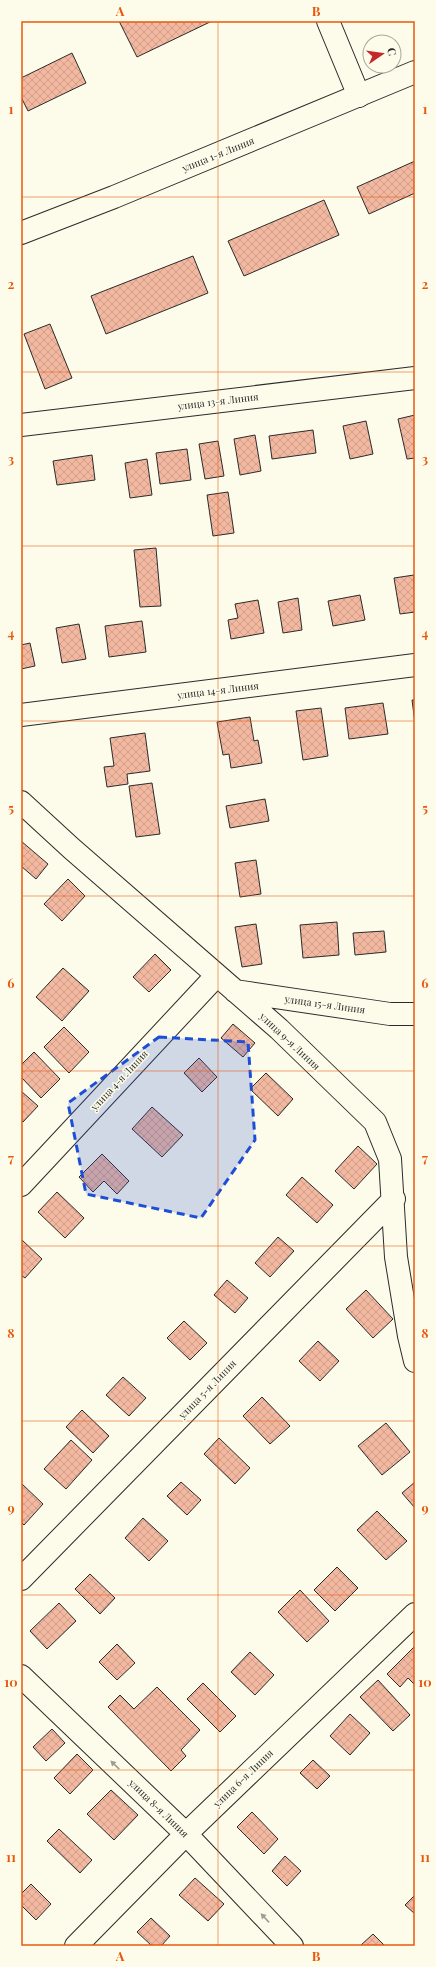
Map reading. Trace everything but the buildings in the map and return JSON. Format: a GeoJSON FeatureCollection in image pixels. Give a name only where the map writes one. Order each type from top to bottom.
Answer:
{"type":"FeatureCollection","features":[{"type":"Feature","properties":{"kind":"street"},"geometry":{"type":"LineString","coordinates":[[328,21],[359,96]]}},
{"type":"Feature","properties":{"kind":"street","name":"улица 1-я Линия"},"geometry":{"type":"LineString","coordinates":[[21,233],[114,197],[415,72]]}},
{"type":"Feature","properties":{"kind":"street","name":"улица 13-я Линия"},"geometry":{"type":"LineString","coordinates":[[21,425],[415,378]]}},
{"type":"Feature","properties":{"kind":"street","name":"улица 14-я Линия"},"geometry":{"type":"LineString","coordinates":[[21,715],[415,665]]}},
{"type":"Feature","properties":{"kind":"street","name":"улица 9-я Линия"},"geometry":{"type":"LineString","coordinates":[[21,802],[71,848],[279,1029],[375,1122],[390,1159],[394,1199],[396,1257],[409,1336],[415,1361]]}},
{"type":"Feature","properties":{"kind":"street","name":"улица 4-я Линия"},"geometry":{"type":"LineString","coordinates":[[21,1185],[217,975]]}},
{"type":"Feature","properties":{"kind":"street","name":"улица 15-я Линия"},"geometry":{"type":"LineString","coordinates":[[235,991],[390,1014],[415,1014]]}},
{"type":"Feature","properties":{"kind":"street","name":"улица 5-я Линия"},"geometry":{"type":"LineString","coordinates":[[21,1579],[394,1199]]}},
{"type":"Feature","properties":{"kind":"street","name":"улица 6-я Линия"},"geometry":{"type":"LineString","coordinates":[[76,1946],[186,1834],[415,1614]]}},
{"type":"Feature","properties":{"kind":"street","name":"улица 8-я Линия"},"geometry":{"type":"LineString","coordinates":[[21,1676],[186,1834],[292,1946]]}},
{"type":"Feature","properties":{"kind":"highlighted area"},"geometry":{"type":"Polygon","coordinates":[[[159,1037],[248,1042],[255,1140],[201,1218],[86,1194],[68,1103],[159,1037]]]}}]}
